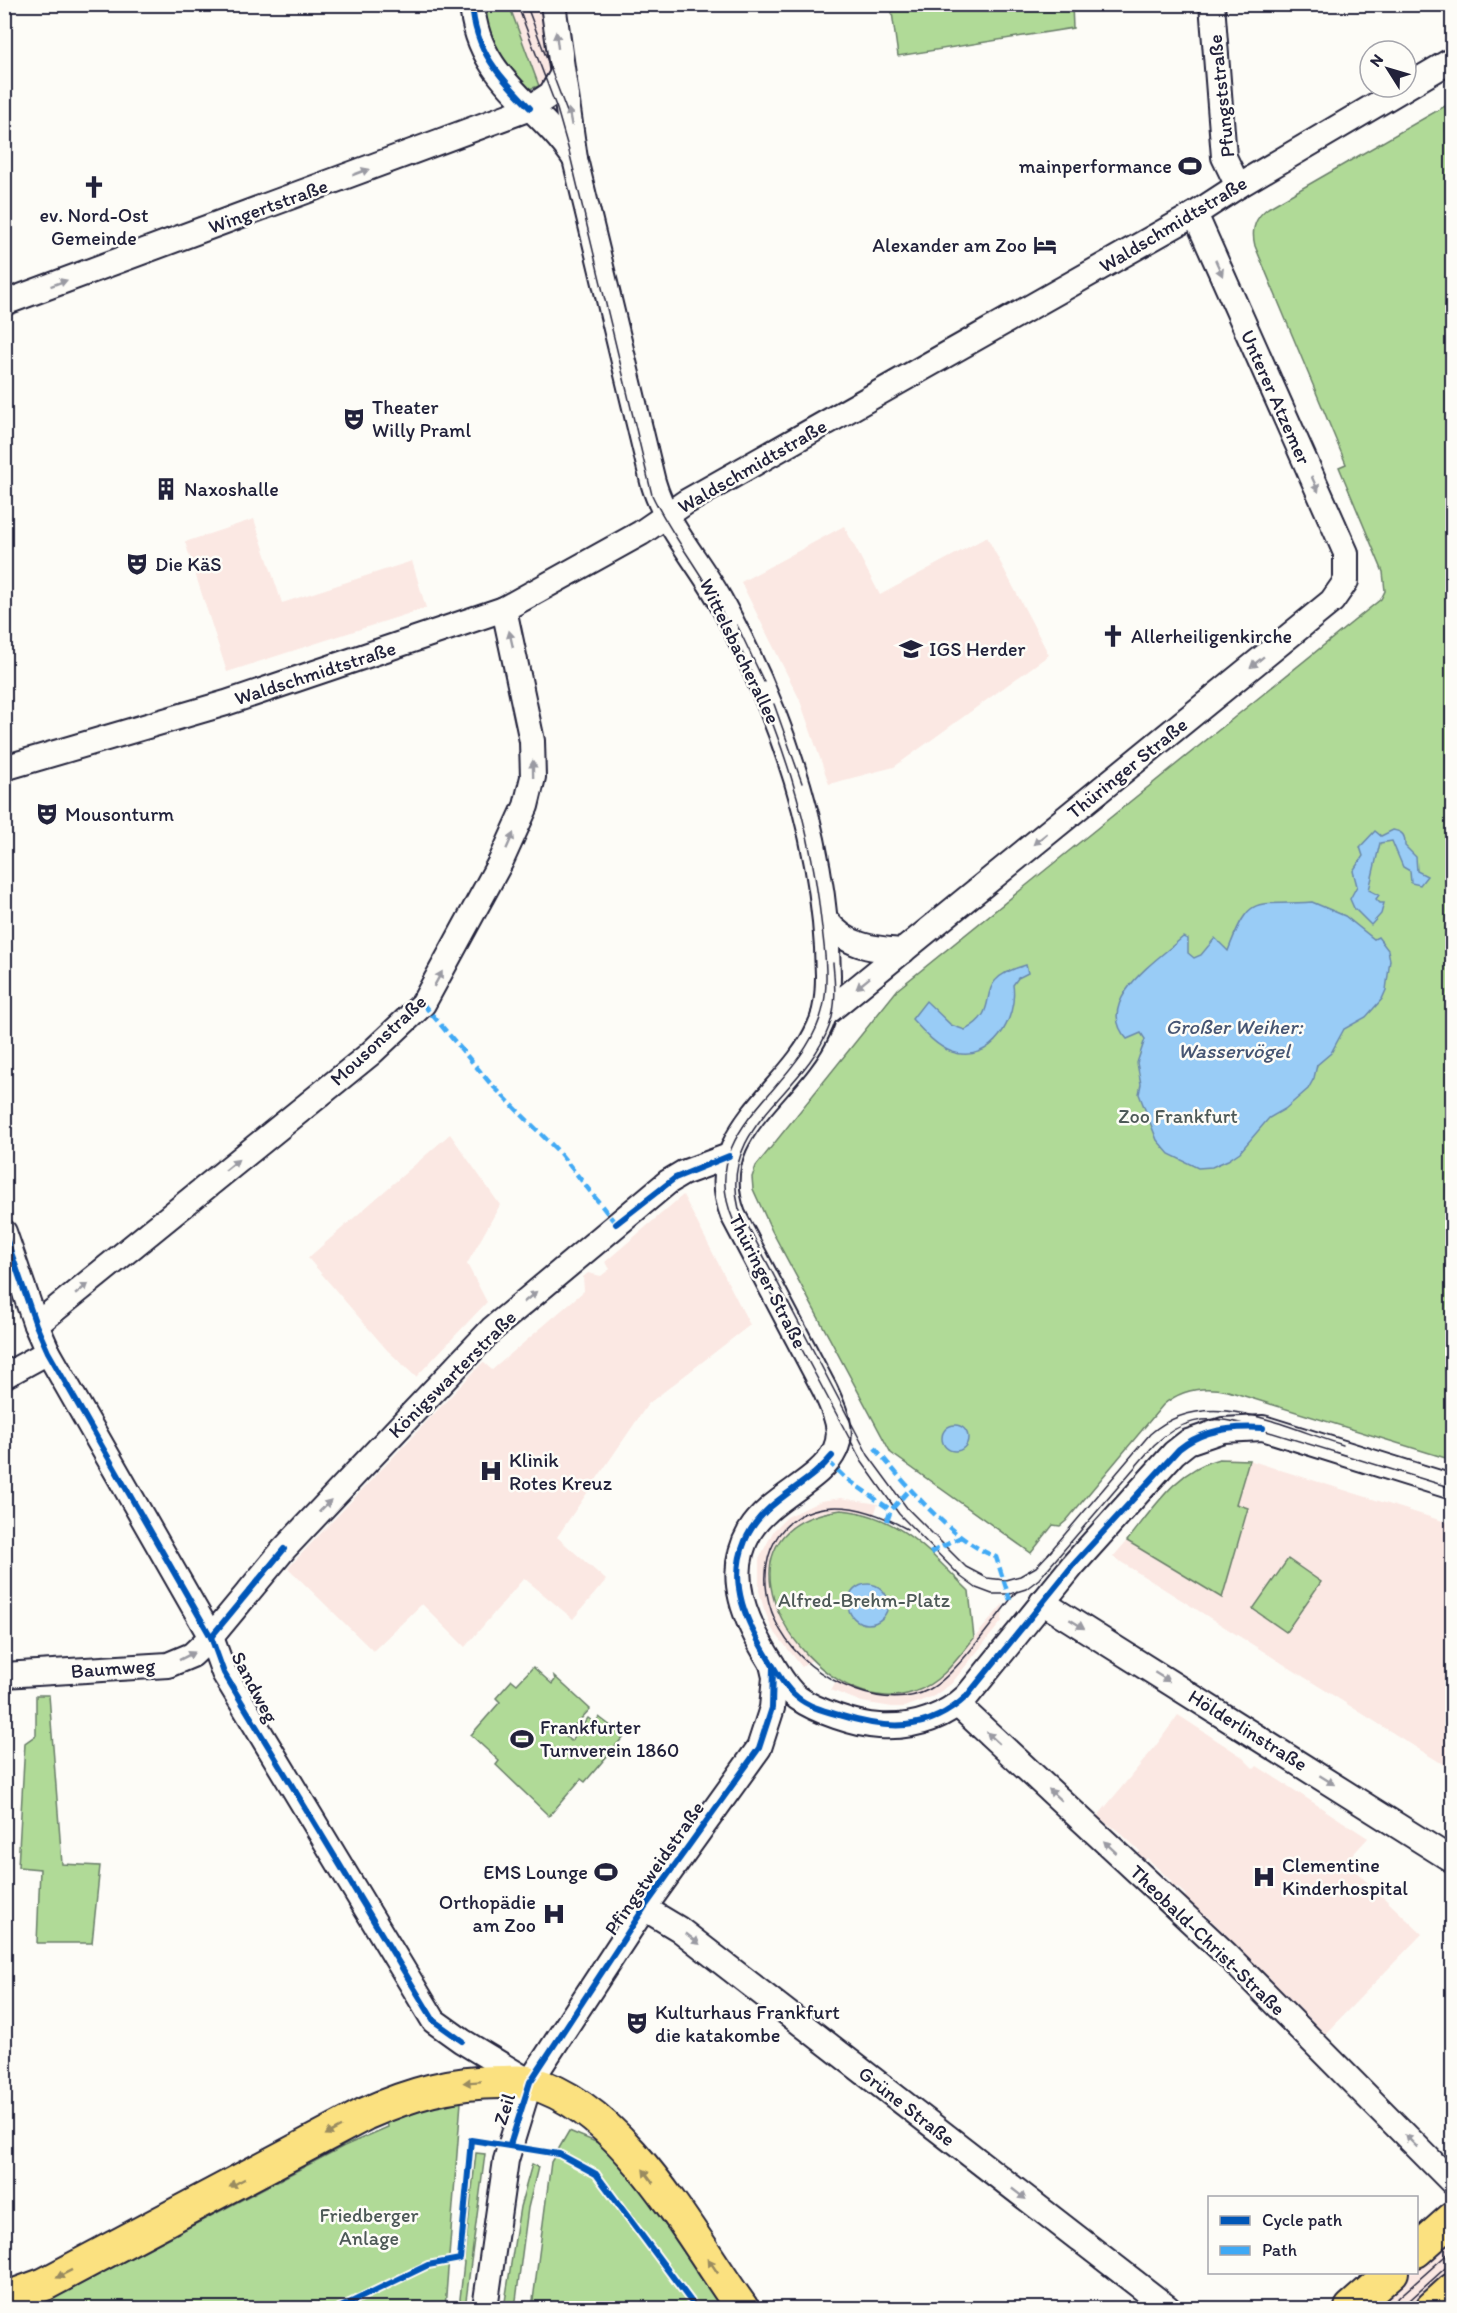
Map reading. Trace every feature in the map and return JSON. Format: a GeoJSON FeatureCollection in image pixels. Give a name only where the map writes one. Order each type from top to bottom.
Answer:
{"type":"FeatureCollection","features":[{"type":"Feature","properties":{"kind":"main road"},"geometry":{"type":"LineString","coordinates":[[4,2299],[55,2279],[365,2114],[396,2100],[433,2088],[463,2083],[530,2082],[555,2091],[585,2109],[616,2134],[683,2223],[742,2308]]}},
{"type":"Feature","properties":{"kind":"main road"},"geometry":{"type":"LineString","coordinates":[[1418,2249],[1452,2219]]}},
{"type":"Feature","properties":{"kind":"main road"},"geometry":{"type":"LineString","coordinates":[[1351,2308],[1390,2274]]}},
{"type":"Feature","properties":{"kind":"main road"},"geometry":{"type":"LineString","coordinates":[[1432,2308],[1452,2290]]}},
{"type":"Feature","properties":{"kind":"street","name":"Wittelsbacherallee"},"geometry":{"type":"LineString","coordinates":[[472,4],[477,36],[485,56],[500,77],[575,159]]}},
{"type":"Feature","properties":{"kind":"street","name":"Wittelsbacherallee"},"geometry":{"type":"LineString","coordinates":[[553,4],[575,159],[652,483],[666,516],[719,599],[761,686],[801,793],[818,864],[826,920],[828,975],[824,1015]]}},
{"type":"Feature","properties":{"kind":"street","name":"Pfungststraße"},"geometry":{"type":"LineString","coordinates":[[1212,4],[1224,157],[1238,186]]}},
{"type":"Feature","properties":{"kind":"street","name":"Waldschmidtstraße"},"geometry":{"type":"LineString","coordinates":[[4,768],[226,703],[504,609],[641,533],[696,496],[1195,214],[1238,186],[1452,60]]}},
{"type":"Feature","properties":{"kind":"street"},"geometry":{"type":"LineString","coordinates":[[530,108],[553,92],[562,75]]}},
{"type":"Feature","properties":{"kind":"street","name":"Wingertstraße"},"geometry":{"type":"LineString","coordinates":[[4,303],[530,108]]}},
{"type":"Feature","properties":{"kind":"street","name":"Unterer Atzemer"},"geometry":{"type":"LineString","coordinates":[[1195,214],[1346,553],[1346,581]]}},
{"type":"Feature","properties":{"kind":"street","name":"Thüringer Straße"},"geometry":{"type":"LineString","coordinates":[[772,1664],[752,1630],[741,1603],[738,1569],[742,1549],[751,1530],[764,1512],[832,1456],[839,1439],[835,1413],[733,1215],[726,1187],[729,1156],[745,1126],[811,1043],[824,1015],[1332,601],[1346,581]]}},
{"type":"Feature","properties":{"kind":"street","name":"Mousonstraße"},"geometry":{"type":"LineString","coordinates":[[36,1325],[370,1054],[423,1004],[501,861],[526,806],[533,777],[532,741],[504,609]]}},
{"type":"Feature","properties":{"kind":"street"},"geometry":{"type":"LineString","coordinates":[[826,920],[839,935],[854,944],[875,949],[903,951]]}},
{"type":"Feature","properties":{"kind":"street","name":"Königswarterstraße"},"geometry":{"type":"LineString","coordinates":[[212,1636],[288,1544],[492,1329],[668,1182],[683,1173],[729,1156]]}},
{"type":"Feature","properties":{"kind":"street","name":"Sandweg"},"geometry":{"type":"LineString","coordinates":[[4,1232],[36,1325],[48,1352],[212,1636],[224,1673],[434,2021],[462,2041],[530,2082]]}},
{"type":"Feature","properties":{"kind":"street"},"geometry":{"type":"LineString","coordinates":[[4,1376],[48,1352]]}},
{"type":"Feature","properties":{"kind":"street"},"geometry":{"type":"LineString","coordinates":[[772,1664],[785,1684],[800,1699],[823,1710],[881,1726],[922,1722],[947,1713],[958,1705],[1042,1602],[1179,1449],[1195,1439],[1223,1430],[1263,1428],[1452,1487]]}},
{"type":"Feature","properties":{"kind":"street","name":"Hölderlinstraße"},"geometry":{"type":"LineString","coordinates":[[1042,1602],[1452,1860]]}},
{"type":"Feature","properties":{"kind":"street","name":"Baumweg"},"geometry":{"type":"LineString","coordinates":[[4,1675],[168,1665],[192,1655],[212,1636]]}},
{"type":"Feature","properties":{"kind":"street","name":"Pfingstweidstraße"},"geometry":{"type":"LineString","coordinates":[[530,2082],[644,1908],[759,1748],[768,1726],[774,1693],[772,1664]]}},
{"type":"Feature","properties":{"kind":"street","name":"Pfingstweidstraße"},"geometry":{"type":"LineString","coordinates":[[742,1773],[800,1699]]}},
{"type":"Feature","properties":{"kind":"street","name":"Theobald-Christ-Straße"},"geometry":{"type":"LineString","coordinates":[[958,1705],[1226,1954],[1452,2182]]}},
{"type":"Feature","properties":{"kind":"street","name":"Grüne Straße"},"geometry":{"type":"LineString","coordinates":[[644,1908],[679,1929],[1168,2308]]}},
{"type":"Feature","properties":{"kind":"street","name":"Zeil"},"geometry":{"type":"LineString","coordinates":[[485,2308],[506,2160],[520,2105],[530,2082]]}},
{"type":"Feature","properties":{"kind":"shaded area"},"geometry":{"type":"Polygon","coordinates":[[[509,5],[541,5],[556,77],[539,86],[509,5]]]}},
{"type":"Feature","properties":{"kind":"shaded area"},"geometry":{"type":"Polygon","coordinates":[[[254,519],[282,603],[412,561],[426,608],[227,672],[185,542],[254,519]]]}},
{"type":"Feature","properties":{"kind":"shaded area","name":"IGS Herder"},"geometry":{"type":"Polygon","coordinates":[[[844,526],[880,595],[987,537],[1049,655],[894,767],[829,784],[799,698],[741,582],[844,526]]]}},
{"type":"Feature","properties":{"kind":"shaded area"},"geometry":{"type":"Polygon","coordinates":[[[450,1134],[500,1205],[467,1264],[487,1302],[416,1377],[387,1350],[308,1258],[450,1134]]]}},
{"type":"Feature","properties":{"kind":"shaded area","name":"Klinik Rotes Kreuz"},"geometry":{"type":"Polygon","coordinates":[[[683,1195],[750,1325],[648,1404],[557,1537],[606,1580],[573,1619],[524,1578],[465,1647],[422,1604],[373,1651],[288,1568],[483,1362],[492,1370],[584,1291],[583,1277],[588,1273],[601,1276],[610,1269],[605,1262],[683,1195]]]}},
{"type":"Feature","properties":{"kind":"shaded area"},"geometry":{"type":"Polygon","coordinates":[[[1228,1458],[1249,1460],[1452,1524],[1452,1770],[1113,1557],[1177,1481],[1203,1464],[1228,1458]]]}},
{"type":"Feature","properties":{"kind":"shaded area"},"geometry":{"type":"Polygon","coordinates":[[[841,1498],[878,1504],[874,1515],[861,1512],[794,1527],[783,1537],[771,1562],[769,1575],[783,1623],[812,1660],[802,1667],[772,1629],[764,1609],[759,1591],[759,1559],[774,1530],[787,1517],[821,1501],[841,1498]]]}},
{"type":"Feature","properties":{"kind":"shaded area"},"geometry":{"type":"Polygon","coordinates":[[[1003,1604],[1002,1621],[951,1684],[934,1696],[904,1707],[892,1707],[862,1702],[831,1690],[837,1679],[865,1690],[892,1695],[903,1695],[928,1685],[943,1675],[1003,1604]]]}},
{"type":"Feature","properties":{"kind":"shaded area","name":"Clementine Kinderhospital"},"geometry":{"type":"Polygon","coordinates":[[[1178,1715],[1241,1756],[1254,1769],[1257,1766],[1368,1838],[1346,1862],[1422,1934],[1325,2034],[1206,1915],[1200,1920],[1180,1901],[1186,1895],[1177,1887],[1172,1887],[1171,1881],[1147,1858],[1144,1861],[1138,1854],[1140,1851],[1117,1830],[1097,1817],[1155,1747],[1178,1715]]]}},
{"type":"Feature","properties":{"kind":"shaded area"},"geometry":{"type":"Polygon","coordinates":[[[1452,2232],[1452,2278],[1419,2308],[1366,2308],[1406,2274],[1418,2274],[1418,2263],[1452,2232]]]}},
{"type":"Feature","properties":{"kind":"green space"},"geometry":{"type":"Polygon","coordinates":[[[479,5],[509,5],[539,86],[529,89],[510,73],[497,52],[479,5]]]}},
{"type":"Feature","properties":{"kind":"green space"},"geometry":{"type":"Polygon","coordinates":[[[891,5],[1072,5],[1073,28],[898,56],[891,5]]]}},
{"type":"Feature","properties":{"kind":"green space","name":"Zoo Frankfurt"},"geometry":{"type":"Polygon","coordinates":[[[1452,102],[1452,1460],[1228,1391],[1194,1390],[1178,1395],[1163,1405],[1066,1521],[1060,1526],[1053,1525],[1031,1553],[891,1453],[772,1231],[753,1189],[752,1177],[756,1166],[898,989],[1381,599],[1385,591],[1383,572],[1339,467],[1346,464],[1255,246],[1253,235],[1257,220],[1268,208],[1452,102]]]}},
{"type":"Feature","properties":{"kind":"green space"},"geometry":{"type":"Polygon","coordinates":[[[1219,1459],[1249,1460],[1236,1504],[1248,1508],[1222,1598],[1127,1541],[1156,1504],[1178,1481],[1204,1464],[1219,1459]]]}},
{"type":"Feature","properties":{"kind":"green space","name":"Alfred-Brehm-Platz"},"geometry":{"type":"Polygon","coordinates":[[[841,1510],[862,1513],[897,1528],[926,1550],[969,1591],[974,1638],[948,1670],[924,1688],[914,1692],[876,1695],[839,1681],[807,1655],[783,1621],[771,1585],[774,1552],[796,1525],[841,1510]]]}},
{"type":"Feature","properties":{"kind":"green space"},"geometry":{"type":"Polygon","coordinates":[[[1288,1559],[1321,1582],[1286,1632],[1253,1609],[1288,1559]]]}},
{"type":"Feature","properties":{"kind":"green space","name":"Frankfurter Turnverein 1860"},"geometry":{"type":"Polygon","coordinates":[[[533,1667],[552,1684],[555,1680],[554,1676],[590,1709],[565,1736],[571,1741],[588,1718],[595,1723],[599,1717],[624,1736],[585,1782],[581,1779],[549,1816],[496,1765],[499,1761],[471,1735],[500,1702],[496,1698],[512,1680],[517,1684],[533,1667]]]}},
{"type":"Feature","properties":{"kind":"green space"},"geometry":{"type":"Polygon","coordinates":[[[36,1695],[49,1695],[62,1864],[100,1866],[92,1943],[37,1943],[40,1869],[18,1867],[25,1743],[36,1735],[36,1695]]]}},
{"type":"Feature","properties":{"kind":"green space","name":"Friedberger Anlage"},"geometry":{"type":"Polygon","coordinates":[[[439,2102],[461,2102],[445,2308],[25,2308],[66,2292],[344,2146],[388,2127],[387,2119],[439,2102]]]}},
{"type":"Feature","properties":{"kind":"green space"},"geometry":{"type":"Polygon","coordinates":[[[569,2131],[613,2149],[730,2308],[532,2308],[551,2162],[569,2131]]]}},
{"type":"Feature","properties":{"kind":"green space"},"geometry":{"type":"Polygon","coordinates":[[[476,2153],[485,2154],[465,2308],[459,2308],[476,2153]]]}},
{"type":"Feature","properties":{"kind":"green space"},"geometry":{"type":"Polygon","coordinates":[[[532,2164],[538,2167],[528,2208],[515,2308],[504,2308],[520,2207],[532,2164]]]}},
{"type":"Feature","properties":{"kind":"water"},"geometry":{"type":"Polygon","coordinates":[[[1393,830],[1403,835],[1405,846],[1416,857],[1417,871],[1427,876],[1420,885],[1411,883],[1410,871],[1403,867],[1392,841],[1380,843],[1369,890],[1379,895],[1376,899],[1384,903],[1381,914],[1371,925],[1354,908],[1350,899],[1357,886],[1353,871],[1363,856],[1360,847],[1375,831],[1381,836],[1393,830]]]}},
{"type":"Feature","properties":{"kind":"water","name":"Großer Weiher: Wasservögel"},"geometry":{"type":"Polygon","coordinates":[[[1312,902],[1345,916],[1374,939],[1378,937],[1388,950],[1390,960],[1386,990],[1382,999],[1366,1017],[1344,1029],[1331,1053],[1317,1065],[1308,1089],[1285,1109],[1269,1118],[1240,1152],[1212,1167],[1198,1168],[1169,1154],[1157,1140],[1139,1094],[1141,1084],[1137,1063],[1145,1039],[1141,1033],[1127,1039],[1118,1025],[1118,1010],[1123,996],[1146,969],[1183,937],[1188,939],[1188,953],[1194,958],[1201,955],[1215,938],[1228,951],[1243,918],[1250,910],[1266,904],[1312,902]]]}},
{"type":"Feature","properties":{"kind":"water"},"geometry":{"type":"Polygon","coordinates":[[[1026,965],[1028,973],[1018,978],[1013,985],[1011,1011],[1006,1024],[999,1036],[979,1052],[966,1054],[952,1052],[930,1038],[912,1019],[926,1001],[951,1025],[965,1030],[984,1013],[991,987],[997,979],[1026,965]]]}},
{"type":"Feature","properties":{"kind":"water"},"geometry":{"type":"Polygon","coordinates":[[[955,1425],[964,1429],[968,1438],[964,1447],[955,1451],[946,1447],[942,1438],[946,1429],[955,1425]]]}},
{"type":"Feature","properties":{"kind":"water"},"geometry":{"type":"Polygon","coordinates":[[[868,1584],[882,1590],[888,1604],[882,1618],[868,1624],[854,1618],[848,1604],[854,1590],[868,1584]]]}},
{"type":"Feature","properties":{"kind":"tram line"},"geometry":{"type":"LineString","coordinates":[[517,4],[557,109],[569,151],[652,495],[717,603],[754,678],[784,756],[807,837],[823,939],[826,968],[825,996],[816,1028],[800,1056],[741,1130],[728,1157],[725,1187],[734,1222],[862,1462],[899,1514],[961,1577],[976,1588],[992,1594],[1010,1594],[1026,1589],[1039,1579],[1154,1445],[1173,1430],[1194,1422],[1215,1420],[1240,1423],[1452,1488]]}},
{"type":"Feature","properties":{"kind":"tram line"},"geometry":{"type":"LineString","coordinates":[[526,4],[567,112]]}},
{"type":"Feature","properties":{"kind":"tram line"},"geometry":{"type":"LineString","coordinates":[[737,625],[764,682]]}},
{"type":"Feature","properties":{"kind":"tram line"},"geometry":{"type":"LineString","coordinates":[[774,704],[802,783]]}},
{"type":"Feature","properties":{"kind":"tram line"},"geometry":{"type":"LineString","coordinates":[[833,963],[835,987],[829,1027],[817,1051],[767,1112],[752,1133],[741,1155],[736,1180],[739,1209],[868,1455],[907,1508],[966,1567],[987,1578],[1005,1580],[1020,1576],[1036,1567],[1052,1550]]}},
{"type":"Feature","properties":{"kind":"tram line"},"geometry":{"type":"LineString","coordinates":[[1048,1554],[1150,1434],[1172,1419],[1195,1412],[1219,1410],[1269,1420],[1343,1445]]}},
{"type":"Feature","properties":{"kind":"tram line"},"geometry":{"type":"LineString","coordinates":[[907,1529],[854,1509],[813,1510],[784,1528],[768,1557],[767,1593],[780,1630],[809,1664],[864,1693],[893,1698],[921,1693],[930,1689],[951,1672],[1017,1591]]}},
{"type":"Feature","properties":{"kind":"tram line"},"geometry":{"type":"LineString","coordinates":[[1387,2308],[1452,2250]]}},
{"type":"Feature","properties":{"kind":"tram line"},"geometry":{"type":"LineString","coordinates":[[1401,2308],[1452,2262]]}},
{"type":"Feature","properties":{"kind":"marked path"},"geometry":{"type":"LineString","coordinates":[[423,1004],[490,1083],[559,1152],[616,1224]]}},
{"type":"Feature","properties":{"kind":"marked path"},"geometry":{"type":"LineString","coordinates":[[875,1448],[946,1525],[979,1549],[996,1557],[1010,1600]]}},
{"type":"Feature","properties":{"kind":"marked path"},"geometry":{"type":"LineString","coordinates":[[828,1461],[844,1477],[891,1510]]}},
{"type":"Feature","properties":{"kind":"marked path"},"geometry":{"type":"LineString","coordinates":[[887,1521],[891,1510],[910,1489]]}},
{"type":"Feature","properties":{"kind":"marked path"},"geometry":{"type":"LineString","coordinates":[[930,1553],[961,1537]]}},
{"type":"Feature","properties":{"kind":"cycle path"},"geometry":{"type":"LineString","coordinates":[[472,4],[474,21],[483,49],[508,85],[530,108]]}},
{"type":"Feature","properties":{"kind":"cycle path"},"geometry":{"type":"LineString","coordinates":[[616,1224],[675,1178],[729,1156]]}},
{"type":"Feature","properties":{"kind":"cycle path"},"geometry":{"type":"LineString","coordinates":[[4,1232],[36,1325],[48,1352],[211,1637],[224,1673],[434,2021],[462,2041]]}},
{"type":"Feature","properties":{"kind":"cycle path"},"geometry":{"type":"LineString","coordinates":[[832,1456],[810,1477],[773,1505],[753,1527],[740,1557],[738,1573],[742,1603],[754,1633],[779,1676],[802,1700],[817,1708],[857,1720],[874,1724],[906,1725],[937,1717],[967,1696],[1073,1565],[1179,1449],[1208,1433],[1241,1428],[1263,1428]]}},
{"type":"Feature","properties":{"kind":"cycle path"},"geometry":{"type":"LineString","coordinates":[[211,1637],[284,1549]]}},
{"type":"Feature","properties":{"kind":"cycle path"},"geometry":{"type":"LineString","coordinates":[[510,2145],[530,2082],[644,1908],[759,1748],[772,1708],[773,1667]]}},
{"type":"Feature","properties":{"kind":"cycle path"},"geometry":{"type":"LineString","coordinates":[[339,2308],[428,2265],[460,2259],[471,2140],[559,2154],[596,2174],[696,2308]]}},
{"type":"Feature","properties":{"kind":"place","name":"mainperformance"},"geometry":{"type":"Point","coordinates":[1190,166]}},
{"type":"Feature","properties":{"kind":"place","name":"ev. Nord-Ost Gemeinde"},"geometry":{"type":"Point","coordinates":[94,187]}},
{"type":"Feature","properties":{"kind":"place","name":"Alexander am Zoo"},"geometry":{"type":"Point","coordinates":[1045,245]}},
{"type":"Feature","properties":{"kind":"place","name":"Theater Willy Praml"},"geometry":{"type":"Point","coordinates":[354,419]}},
{"type":"Feature","properties":{"kind":"place","name":"Naxoshalle"},"geometry":{"type":"Point","coordinates":[166,489]}},
{"type":"Feature","properties":{"kind":"place","name":"Die KäS"},"geometry":{"type":"Point","coordinates":[137,564]}},
{"type":"Feature","properties":{"kind":"place","name":"Allerheiligenkirche"},"geometry":{"type":"Point","coordinates":[1113,636]}},
{"type":"Feature","properties":{"kind":"place","name":"IGS Herder"},"geometry":{"type":"Point","coordinates":[911,649]}},
{"type":"Feature","properties":{"kind":"place","name":"Mousonturm"},"geometry":{"type":"Point","coordinates":[47,814]}},
{"type":"Feature","properties":{"kind":"place","name":"Klinik Rotes Kreuz"},"geometry":{"type":"Point","coordinates":[491,1471]}},
{"type":"Feature","properties":{"kind":"place","name":"Frankfurter Turnverein 1860"},"geometry":{"type":"Point","coordinates":[522,1739]}},
{"type":"Feature","properties":{"kind":"place","name":"EMS Lounge"},"geometry":{"type":"Point","coordinates":[606,1872]}},
{"type":"Feature","properties":{"kind":"place","name":"Clementine Kinderhospital"},"geometry":{"type":"Point","coordinates":[1264,1877]}},
{"type":"Feature","properties":{"kind":"place","name":"Orthopädie am Zoo"},"geometry":{"type":"Point","coordinates":[554,1914]}},
{"type":"Feature","properties":{"kind":"place","name":"Kulturhaus Frankfurt die katakombe"},"geometry":{"type":"Point","coordinates":[637,2023]}}]}
